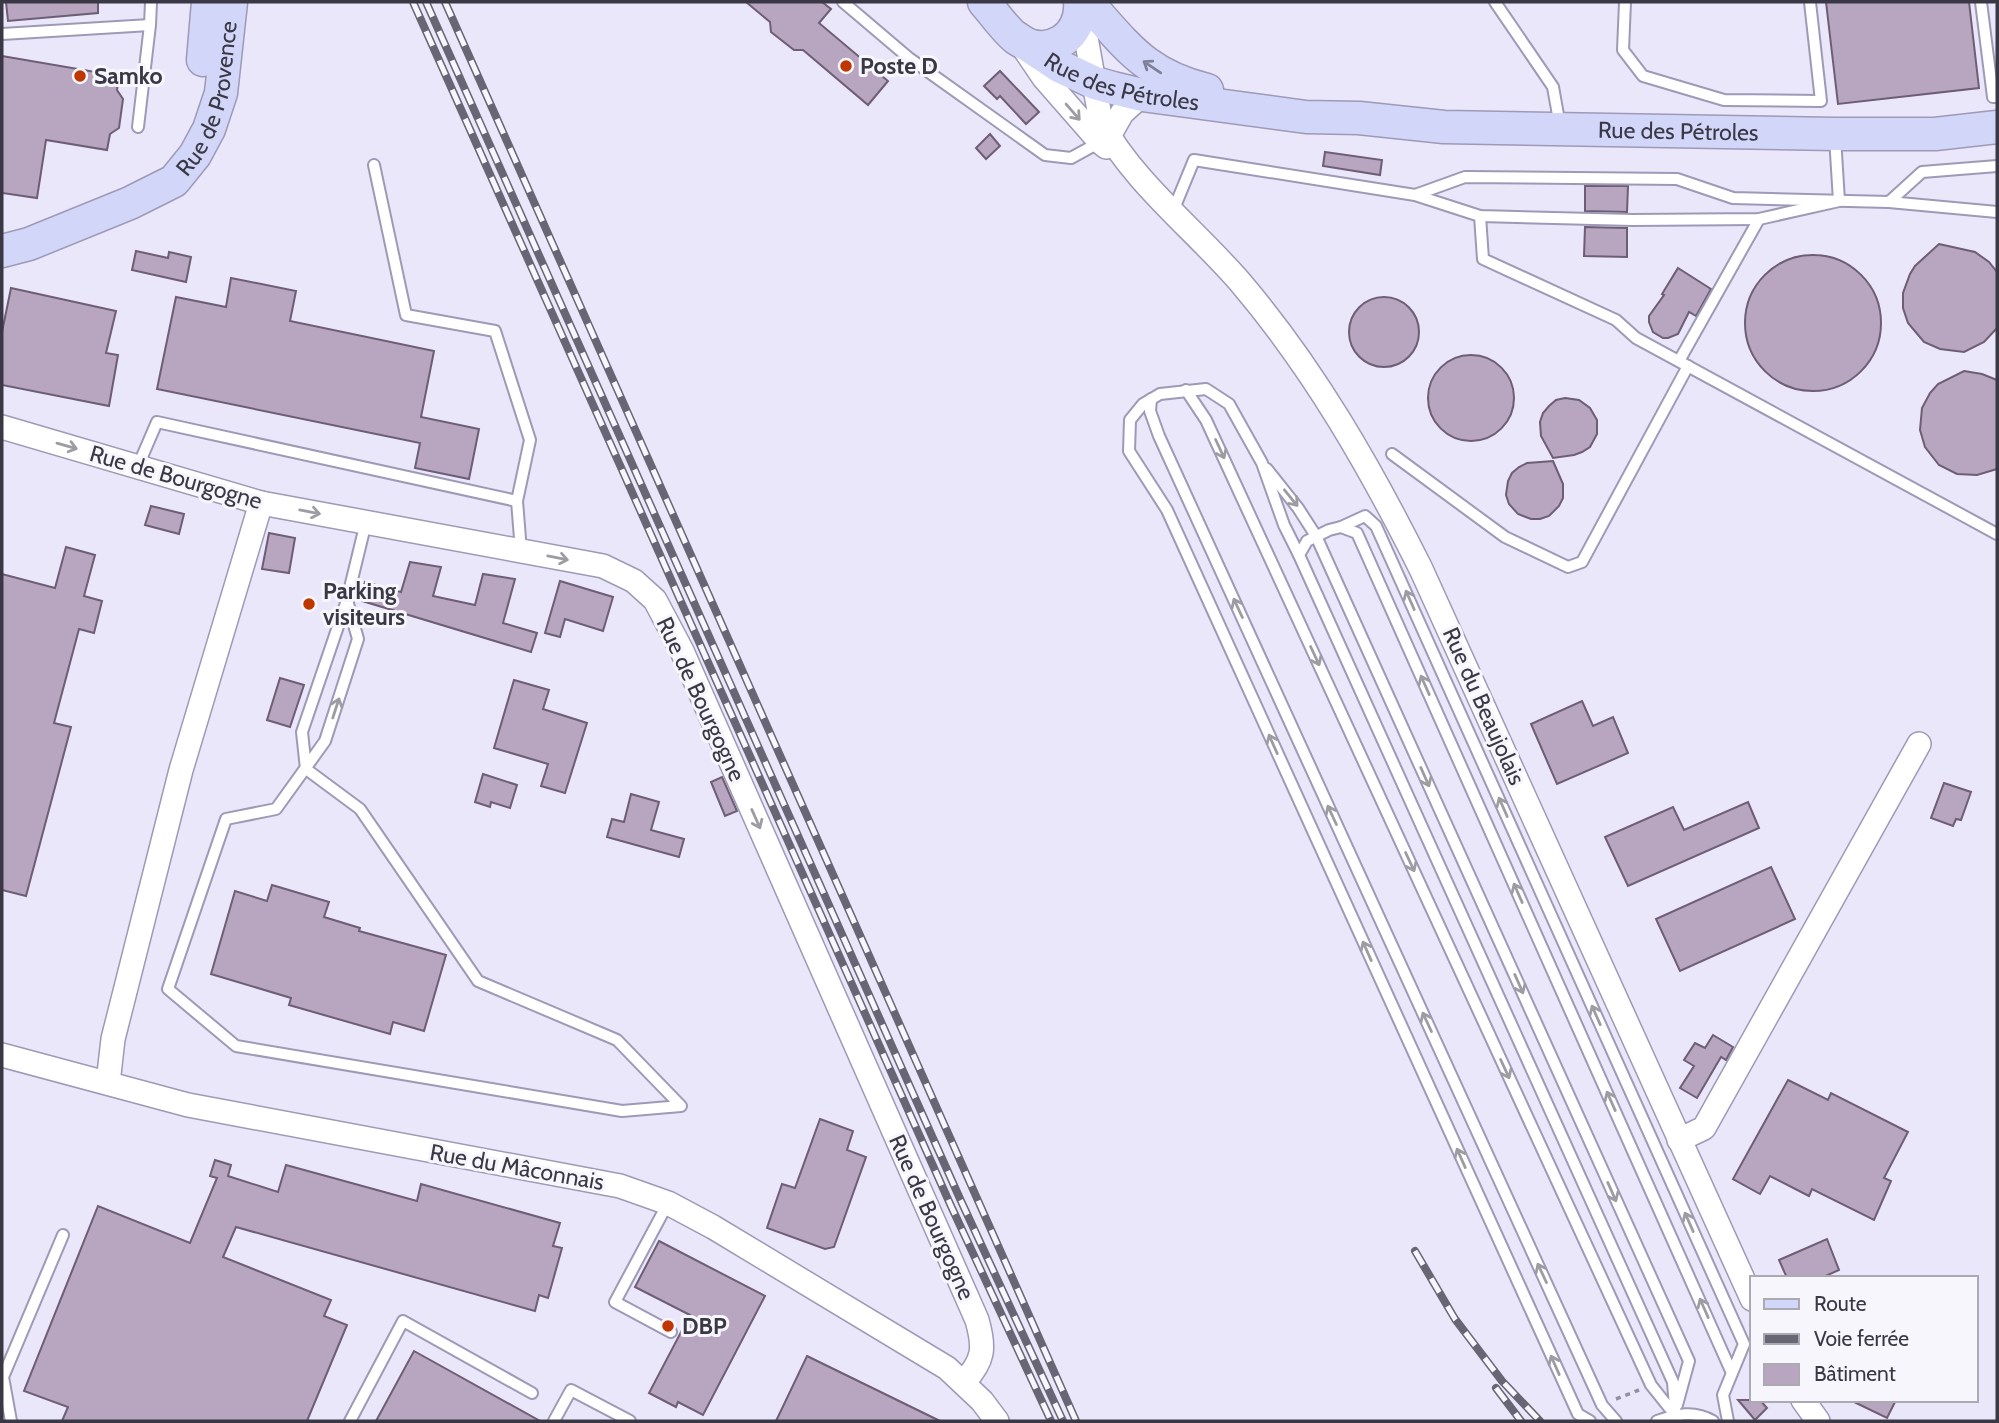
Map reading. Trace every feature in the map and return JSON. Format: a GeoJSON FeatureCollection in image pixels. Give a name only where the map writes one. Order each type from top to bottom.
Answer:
{"type":"FeatureCollection","features":[{"type":"Feature","properties":{"kind":"main road","name":"Rue de Provence"},"geometry":{"type":"LineString","coordinates":[[130,203],[174,151],[190,126],[201,94],[208,2]]}},
{"type":"Feature","properties":{"kind":"main road","name":"Rue de Provence"},"geometry":{"type":"LineString","coordinates":[[2,251],[29,244],[130,203],[174,181],[195,155],[209,129],[221,93],[231,2]]}},
{"type":"Feature","properties":{"kind":"main road"},"geometry":{"type":"LineString","coordinates":[[984,2],[1017,38],[1031,45],[1048,47],[1056,45],[1075,29],[1082,3]]}},
{"type":"Feature","properties":{"kind":"main road","name":"Rue des Pétroles"},"geometry":{"type":"LineString","coordinates":[[1082,3],[1145,63],[1183,83],[1228,95],[1309,106],[1359,118]]}},
{"type":"Feature","properties":{"kind":"main road","name":"Rue des Pétroles"},"geometry":{"type":"LineString","coordinates":[[1017,38],[1059,66],[1095,83],[1142,96],[1306,117],[1359,118],[1444,127],[1835,134],[1935,134],[1997,127]]}},
{"type":"Feature","properties":{"kind":"street","name":"Rue du Beaujolais"},"geometry":{"type":"LineString","coordinates":[[1082,3],[1104,139]]}},
{"type":"Feature","properties":{"kind":"street","name":"Rue du Beaujolais"},"geometry":{"type":"LineString","coordinates":[[1017,38],[1044,78],[1238,280],[1294,351],[1351,438],[1422,569],[1750,1294]]}},
{"type":"Feature","properties":{"kind":"street"},"geometry":{"type":"LineString","coordinates":[[1104,139],[1122,113],[1142,96]]}},
{"type":"Feature","properties":{"kind":"street","name":"Rue de Bourgogne"},"geometry":{"type":"LineString","coordinates":[[2,427],[261,503],[603,566],[634,581],[655,600],[677,641],[977,1320],[983,1341],[981,1358],[976,1369],[964,1382]]}},
{"type":"Feature","properties":{"kind":"street"},"geometry":{"type":"LineString","coordinates":[[108,1083],[113,1038],[181,770],[261,503]]}},
{"type":"Feature","properties":{"kind":"street"},"geometry":{"type":"LineString","coordinates":[[1679,1140],[1704,1128],[1919,744]]}},
{"type":"Feature","properties":{"kind":"street","name":"Rue du Mâconnais"},"geometry":{"type":"LineString","coordinates":[[2,1055],[188,1105],[620,1186],[668,1203],[713,1227],[947,1368],[982,1401],[997,1421]]}},
{"type":"Feature","properties":{"kind":"street"},"geometry":{"type":"LineString","coordinates":[[1804,1402],[1818,1421]]}},
{"type":"Feature","properties":{"kind":"lane"},"geometry":{"type":"LineString","coordinates":[[138,127],[151,2]]}},
{"type":"Feature","properties":{"kind":"lane"},"geometry":{"type":"LineString","coordinates":[[843,2],[909,58],[1045,155],[1071,158],[1104,139]]}},
{"type":"Feature","properties":{"kind":"lane"},"geometry":{"type":"LineString","coordinates":[[1495,2],[1553,87],[1561,129]]}},
{"type":"Feature","properties":{"kind":"lane"},"geometry":{"type":"LineString","coordinates":[[1625,2],[1623,50],[1643,76],[1724,100],[1821,101],[1810,2]]}},
{"type":"Feature","properties":{"kind":"lane"},"geometry":{"type":"LineString","coordinates":[[1981,2],[1993,97],[1997,97]]}},
{"type":"Feature","properties":{"kind":"lane"},"geometry":{"type":"LineString","coordinates":[[2,34],[150,25]]}},
{"type":"Feature","properties":{"kind":"lane"},"geometry":{"type":"LineString","coordinates":[[1835,134],[1839,201]]}},
{"type":"Feature","properties":{"kind":"lane"},"geometry":{"type":"LineString","coordinates":[[1173,211],[1194,160],[1415,194],[1480,216],[1633,220],[1759,219],[1839,201]]}},
{"type":"Feature","properties":{"kind":"lane"},"geometry":{"type":"LineString","coordinates":[[374,165],[407,315],[495,331],[530,440],[517,501],[521,551]]}},
{"type":"Feature","properties":{"kind":"lane"},"geometry":{"type":"LineString","coordinates":[[1889,202],[1922,172],[1997,166]]}},
{"type":"Feature","properties":{"kind":"lane"},"geometry":{"type":"LineString","coordinates":[[1415,194],[1465,177],[1677,179],[1733,198],[1889,202],[1997,212]]}},
{"type":"Feature","properties":{"kind":"lane"},"geometry":{"type":"LineString","coordinates":[[1480,216],[1483,260],[1616,320],[1636,338],[1997,534]]}},
{"type":"Feature","properties":{"kind":"lane"},"geometry":{"type":"LineString","coordinates":[[1392,454],[1505,537],[1568,567],[1582,562],[1759,219]]}},
{"type":"Feature","properties":{"kind":"lane"},"geometry":{"type":"LineString","coordinates":[[1590,1421],[1578,1414],[1167,510],[1129,451],[1130,420],[1143,404],[1160,394],[1206,388],[1228,404],[1262,463],[1317,536],[1689,1361],[1675,1418]]}},
{"type":"Feature","properties":{"kind":"lane"},"geometry":{"type":"LineString","coordinates":[[1186,390],[1206,420],[1651,1385],[1675,1418]]}},
{"type":"Feature","properties":{"kind":"lane"},"geometry":{"type":"LineString","coordinates":[[1151,399],[1150,411],[1159,436],[1602,1405],[1616,1421]]}},
{"type":"Feature","properties":{"kind":"lane"},"geometry":{"type":"LineString","coordinates":[[138,466],[156,422],[517,501]]}},
{"type":"Feature","properties":{"kind":"lane"},"geometry":{"type":"LineString","coordinates":[[1262,463],[1284,525],[1673,1382],[1675,1418]]}},
{"type":"Feature","properties":{"kind":"lane"},"geometry":{"type":"LineString","coordinates":[[1299,555],[1307,541],[1365,516],[1376,526],[1744,1344],[1723,1395],[1728,1421]]}},
{"type":"Feature","properties":{"kind":"lane"},"geometry":{"type":"LineString","coordinates":[[346,600],[358,639],[325,741],[306,769],[276,809],[226,819],[168,989],[236,1045],[622,1111],[681,1106],[617,1040],[478,981],[360,809],[306,769],[302,732],[346,600],[366,522]]}},
{"type":"Feature","properties":{"kind":"lane"},"geometry":{"type":"LineString","coordinates":[[1341,527],[1357,533],[1731,1371]]}},
{"type":"Feature","properties":{"kind":"lane"},"geometry":{"type":"LineString","coordinates":[[668,1203],[615,1302],[671,1332]]}},
{"type":"Feature","properties":{"kind":"lane"},"geometry":{"type":"LineString","coordinates":[[11,1421],[3,1377],[63,1235]]}},
{"type":"Feature","properties":{"kind":"lane"},"geometry":{"type":"LineString","coordinates":[[350,1421],[403,1321],[533,1393]]}},
{"type":"Feature","properties":{"kind":"lane"},"geometry":{"type":"LineString","coordinates":[[554,1421],[571,1390],[630,1421]]}},
{"type":"Feature","properties":{"kind":"lane"},"geometry":{"type":"LineString","coordinates":[[1657,1421],[1702,1415],[1713,1421]]}},
{"type":"Feature","properties":{"kind":"building"},"geometry":{"type":"Polygon","coordinates":[[[6,2],[98,2],[98,13],[8,21],[6,2]]]}},
{"type":"Feature","properties":{"kind":"building","name":"Poste D"},"geometry":{"type":"Polygon","coordinates":[[[746,2],[822,2],[831,9],[819,23],[888,81],[868,105],[803,50],[794,50],[771,32],[770,22],[746,2]]]}},
{"type":"Feature","properties":{"kind":"building"},"geometry":{"type":"Polygon","coordinates":[[[1826,2],[1969,2],[1979,88],[1838,104],[1826,2]]]}},
{"type":"Feature","properties":{"kind":"building"},"geometry":{"type":"Polygon","coordinates":[[[2,56],[119,76],[117,90],[123,99],[119,128],[110,134],[107,150],[46,140],[37,198],[2,193],[2,56]]]}},
{"type":"Feature","properties":{"kind":"building"},"geometry":{"type":"Polygon","coordinates":[[[1000,71],[1039,112],[1026,124],[1000,96],[997,99],[984,86],[1000,71]]]}},
{"type":"Feature","properties":{"kind":"building"},"geometry":{"type":"Polygon","coordinates":[[[990,134],[1000,146],[986,159],[976,148],[990,134]]]}},
{"type":"Feature","properties":{"kind":"building"},"geometry":{"type":"Polygon","coordinates":[[[1325,152],[1382,160],[1380,175],[1323,166],[1325,152]]]}},
{"type":"Feature","properties":{"kind":"building"},"geometry":{"type":"Polygon","coordinates":[[[1585,186],[1628,186],[1627,212],[1585,211],[1585,186]]]}},
{"type":"Feature","properties":{"kind":"building"},"geometry":{"type":"Polygon","coordinates":[[[1585,227],[1627,228],[1627,257],[1584,256],[1585,227]]]}},
{"type":"Feature","properties":{"kind":"building"},"geometry":{"type":"Polygon","coordinates":[[[1939,244],[1975,252],[1997,272],[1997,328],[1984,342],[1964,352],[1940,349],[1924,342],[1908,323],[1903,308],[1903,293],[1910,274],[1939,244]]]}},
{"type":"Feature","properties":{"kind":"building"},"geometry":{"type":"Polygon","coordinates":[[[136,251],[168,258],[169,252],[191,257],[186,282],[132,270],[136,251]]]}},
{"type":"Feature","properties":{"kind":"building"},"geometry":{"type":"Polygon","coordinates":[[[1813,255],[1839,260],[1861,275],[1876,297],[1881,323],[1876,349],[1861,371],[1839,386],[1813,391],[1787,386],[1765,371],[1750,349],[1745,323],[1750,297],[1765,275],[1787,260],[1813,255]]]}},
{"type":"Feature","properties":{"kind":"building"},"geometry":{"type":"Polygon","coordinates":[[[1678,268],[1711,289],[1696,316],[1689,312],[1678,334],[1663,338],[1653,332],[1649,316],[1678,268]]]}},
{"type":"Feature","properties":{"kind":"building"},"geometry":{"type":"Polygon","coordinates":[[[231,278],[296,291],[290,321],[434,351],[421,417],[479,429],[469,479],[415,468],[420,443],[157,389],[176,297],[226,307],[231,278]]]}},
{"type":"Feature","properties":{"kind":"building"},"geometry":{"type":"Polygon","coordinates":[[[11,288],[116,311],[106,353],[118,355],[109,406],[2,385],[2,332],[11,288]]]}},
{"type":"Feature","properties":{"kind":"building"},"geometry":{"type":"Polygon","coordinates":[[[1384,297],[1409,307],[1419,332],[1409,357],[1384,367],[1359,357],[1349,332],[1359,307],[1384,297]]]}},
{"type":"Feature","properties":{"kind":"building"},"geometry":{"type":"Polygon","coordinates":[[[1471,355],[1487,359],[1501,368],[1510,382],[1514,398],[1510,414],[1501,428],[1487,437],[1471,441],[1455,437],[1441,428],[1432,414],[1428,398],[1432,382],[1441,368],[1455,359],[1471,355]]]}},
{"type":"Feature","properties":{"kind":"building"},"geometry":{"type":"Polygon","coordinates":[[[1964,371],[1997,380],[1997,469],[1977,475],[1957,474],[1939,465],[1925,447],[1920,430],[1922,408],[1930,393],[1938,384],[1964,371]]]}},
{"type":"Feature","properties":{"kind":"building"},"geometry":{"type":"Polygon","coordinates":[[[1556,400],[1579,400],[1590,408],[1597,420],[1597,434],[1590,447],[1582,452],[1553,458],[1541,436],[1540,422],[1549,406],[1556,400]]]}},
{"type":"Feature","properties":{"kind":"building"},"geometry":{"type":"Polygon","coordinates":[[[1553,461],[1563,484],[1563,498],[1559,506],[1549,516],[1540,519],[1518,514],[1509,504],[1506,495],[1512,473],[1527,463],[1553,461]]]}},
{"type":"Feature","properties":{"kind":"building"},"geometry":{"type":"Polygon","coordinates":[[[151,506],[184,514],[179,534],[145,525],[151,506]]]}},
{"type":"Feature","properties":{"kind":"building"},"geometry":{"type":"Polygon","coordinates":[[[269,533],[295,538],[289,573],[262,569],[269,533]]]}},
{"type":"Feature","properties":{"kind":"building"},"geometry":{"type":"Polygon","coordinates":[[[66,547],[95,555],[84,596],[102,601],[94,633],[79,629],[54,723],[71,727],[26,896],[2,890],[2,574],[55,588],[66,547]]]}},
{"type":"Feature","properties":{"kind":"building"},"geometry":{"type":"Polygon","coordinates":[[[410,562],[441,567],[433,596],[475,605],[483,574],[515,579],[503,623],[537,633],[531,652],[359,600],[365,582],[401,592],[410,562]]]}},
{"type":"Feature","properties":{"kind":"building"},"geometry":{"type":"Polygon","coordinates":[[[560,581],[613,597],[603,631],[565,619],[560,637],[545,633],[560,581]]]}},
{"type":"Feature","properties":{"kind":"building"},"geometry":{"type":"Polygon","coordinates":[[[280,678],[304,685],[290,727],[267,720],[280,678]]]}},
{"type":"Feature","properties":{"kind":"building"},"geometry":{"type":"Polygon","coordinates":[[[514,680],[549,690],[543,709],[587,723],[565,793],[541,786],[548,764],[494,748],[514,680]]]}},
{"type":"Feature","properties":{"kind":"building"},"geometry":{"type":"Polygon","coordinates":[[[1582,701],[1593,726],[1613,717],[1628,753],[1557,784],[1531,724],[1582,701]]]}},
{"type":"Feature","properties":{"kind":"building"},"geometry":{"type":"Polygon","coordinates":[[[483,774],[517,785],[510,808],[491,802],[490,807],[475,802],[483,774]]]}},
{"type":"Feature","properties":{"kind":"building"},"geometry":{"type":"Polygon","coordinates":[[[722,777],[737,811],[725,816],[711,782],[722,777]]]}},
{"type":"Feature","properties":{"kind":"building"},"geometry":{"type":"Polygon","coordinates":[[[1944,783],[1971,792],[1961,820],[1956,819],[1953,826],[1931,818],[1944,783]]]}},
{"type":"Feature","properties":{"kind":"building"},"geometry":{"type":"Polygon","coordinates":[[[631,794],[659,802],[651,830],[684,839],[679,857],[607,837],[612,819],[624,822],[631,794]]]}},
{"type":"Feature","properties":{"kind":"building"},"geometry":{"type":"Polygon","coordinates":[[[1748,802],[1759,828],[1628,886],[1605,837],[1673,807],[1684,830],[1748,802]]]}},
{"type":"Feature","properties":{"kind":"building"},"geometry":{"type":"Polygon","coordinates":[[[1771,867],[1795,919],[1680,971],[1656,919],[1771,867]]]}},
{"type":"Feature","properties":{"kind":"building"},"geometry":{"type":"Polygon","coordinates":[[[272,885],[329,902],[324,917],[360,928],[359,931],[446,955],[424,1031],[393,1022],[390,1034],[289,1005],[291,998],[211,974],[235,891],[267,901],[272,885]]]}},
{"type":"Feature","properties":{"kind":"building"},"geometry":{"type":"Polygon","coordinates":[[[1713,1035],[1733,1047],[1726,1060],[1721,1057],[1697,1098],[1680,1088],[1694,1066],[1684,1060],[1695,1043],[1705,1048],[1713,1035]]]}},
{"type":"Feature","properties":{"kind":"building"},"geometry":{"type":"Polygon","coordinates":[[[1788,1080],[1828,1100],[1831,1093],[1908,1132],[1884,1178],[1891,1181],[1874,1220],[1812,1189],[1809,1196],[1770,1176],[1760,1194],[1733,1179],[1788,1080]]]}},
{"type":"Feature","properties":{"kind":"building"},"geometry":{"type":"Polygon","coordinates":[[[820,1119],[853,1131],[847,1150],[866,1157],[834,1247],[825,1249],[767,1228],[782,1184],[795,1188],[820,1119]]]}},
{"type":"Feature","properties":{"kind":"building"},"geometry":{"type":"Polygon","coordinates":[[[215,1160],[231,1165],[228,1176],[278,1192],[286,1165],[417,1201],[421,1184],[560,1223],[553,1246],[562,1248],[548,1298],[539,1295],[535,1311],[236,1227],[223,1257],[331,1300],[324,1316],[347,1325],[307,1421],[62,1421],[68,1407],[24,1391],[98,1206],[190,1243],[217,1178],[210,1176],[215,1160]]]}},
{"type":"Feature","properties":{"kind":"building"},"geometry":{"type":"Polygon","coordinates":[[[1827,1239],[1839,1270],[1826,1276],[1786,1276],[1779,1260],[1827,1239]]]}},
{"type":"Feature","properties":{"kind":"building"},"geometry":{"type":"Polygon","coordinates":[[[659,1241],[765,1296],[703,1415],[678,1402],[676,1407],[649,1393],[690,1315],[635,1287],[659,1241]]]}},
{"type":"Feature","properties":{"kind":"building"},"geometry":{"type":"Polygon","coordinates":[[[414,1351],[540,1421],[376,1421],[414,1351]]]}},
{"type":"Feature","properties":{"kind":"building"},"geometry":{"type":"Polygon","coordinates":[[[807,1356],[940,1421],[776,1421],[807,1356]]]}},
{"type":"Feature","properties":{"kind":"building"},"geometry":{"type":"Polygon","coordinates":[[[1738,1400],[1762,1402],[1767,1408],[1755,1420],[1738,1400]]]}},
{"type":"Feature","properties":{"kind":"building"},"geometry":{"type":"Polygon","coordinates":[[[1854,1402],[1895,1402],[1887,1418],[1854,1402]]]}},
{"type":"Feature","properties":{"kind":"railway"},"geometry":{"type":"LineString","coordinates":[[413,2],[951,1206],[1051,1421]]}},
{"type":"Feature","properties":{"kind":"railway"},"geometry":{"type":"LineString","coordinates":[[426,2],[961,1201],[1063,1421]]}},
{"type":"Feature","properties":{"kind":"railway"},"geometry":{"type":"LineString","coordinates":[[445,2],[1076,1421]]}},
{"type":"Feature","properties":{"kind":"railway"},"geometry":{"type":"LineString","coordinates":[[1415,1251],[1455,1319],[1502,1381],[1540,1421]]}},
{"type":"Feature","properties":{"kind":"railway"},"geometry":{"type":"LineString","coordinates":[[1496,1388],[1521,1421]]}},
{"type":"Feature","properties":{"kind":"place","name":"Poste D"},"geometry":{"type":"Point","coordinates":[846,66]}},
{"type":"Feature","properties":{"kind":"place","name":"Samko"},"geometry":{"type":"Point","coordinates":[80,76]}},
{"type":"Feature","properties":{"kind":"place","name":"Parking visiteurs"},"geometry":{"type":"Point","coordinates":[309,604]}},
{"type":"Feature","properties":{"kind":"place","name":"DBP"},"geometry":{"type":"Point","coordinates":[668,1326]}}]}
